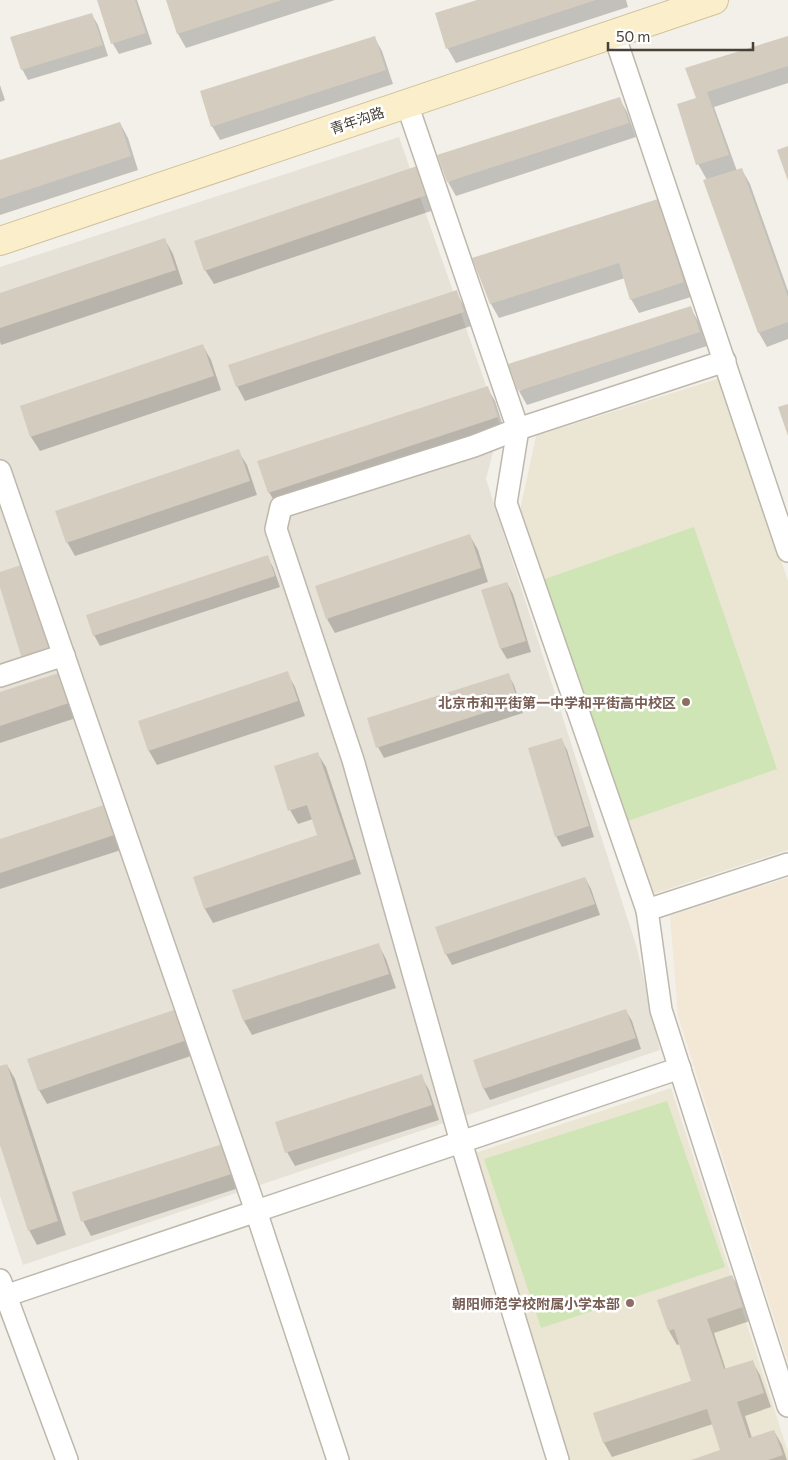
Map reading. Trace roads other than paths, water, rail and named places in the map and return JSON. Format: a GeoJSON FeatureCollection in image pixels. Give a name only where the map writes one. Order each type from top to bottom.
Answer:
{"type":"FeatureCollection","features":[{"type":"Feature","properties":{"kind":"street","name":"青年沟路"},"geometry":{"type":"LineString","coordinates":[[0,241],[714,0]]}},
{"type":"Feature","properties":{"kind":"street"},"geometry":{"type":"LineString","coordinates":[[614,34],[788,551]]}},
{"type":"Feature","properties":{"kind":"street"},"geometry":{"type":"LineString","coordinates":[[407,104],[518,429],[506,503],[647,910],[661,1010],[788,1406]]}},
{"type":"Feature","properties":{"kind":"street"},"geometry":{"type":"LineString","coordinates":[[558,1460],[461,1142],[353,760],[276,528],[281,507],[474,446],[518,429],[725,361]]}},
{"type":"Feature","properties":{"kind":"street"},"geometry":{"type":"LineString","coordinates":[[0,471],[256,1211],[338,1460]]}},
{"type":"Feature","properties":{"kind":"street"},"geometry":{"type":"LineString","coordinates":[[0,676],[64,656]]}},
{"type":"Feature","properties":{"kind":"street"},"geometry":{"type":"LineString","coordinates":[[647,910],[788,864]]}},
{"type":"Feature","properties":{"kind":"street"},"geometry":{"type":"LineString","coordinates":[[68,1460],[3,1288],[256,1211],[680,1068]]}},
{"type":"Feature","properties":{"kind":"place","name":"北京市和平街第一中学和平街高中校区"},"geometry":{"type":"Point","coordinates":[686,702]}},
{"type":"Feature","properties":{"kind":"place","name":"朝阳师范学校附属小学本部"},"geometry":{"type":"Point","coordinates":[630,1303]}}]}
